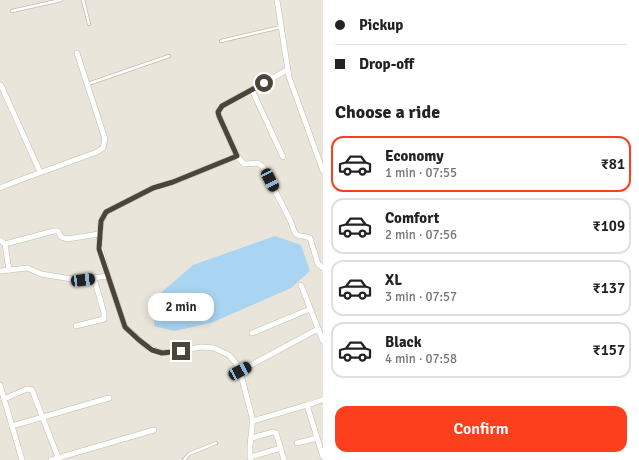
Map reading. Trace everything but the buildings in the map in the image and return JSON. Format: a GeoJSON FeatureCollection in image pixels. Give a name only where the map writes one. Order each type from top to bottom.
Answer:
{"type":"FeatureCollection","features":[{"type":"Feature","properties":{"kind":"street"},"geometry":{"type":"LineString","coordinates":[[277,0],[287,70],[292,89],[322,164],[323,171]]}},
{"type":"Feature","properties":{"kind":"street"},"geometry":{"type":"LineString","coordinates":[[0,188],[97,152],[103,148],[105,139],[77,53]]}},
{"type":"Feature","properties":{"kind":"street"},"geometry":{"type":"LineString","coordinates":[[287,70],[222,106],[218,112],[237,156],[244,164],[258,163],[263,167],[291,222],[294,232],[300,237],[310,238],[318,264],[323,268]]}},
{"type":"Feature","properties":{"kind":"street"},"geometry":{"type":"LineString","coordinates":[[1,85],[40,172]]}},
{"type":"Feature","properties":{"kind":"street"},"geometry":{"type":"LineString","coordinates":[[252,90],[282,157]]}},
{"type":"Feature","properties":{"kind":"street"},"geometry":{"type":"LineString","coordinates":[[237,156],[173,182],[153,188],[106,212],[101,221],[99,249],[125,327],[146,346],[162,353],[202,347],[214,348],[229,355],[240,371],[253,421],[251,458],[281,448]]}},
{"type":"Feature","properties":{"kind":"street"},"geometry":{"type":"LineString","coordinates":[[5,244],[54,231],[58,231],[62,237],[67,239],[99,234]]}},
{"type":"Feature","properties":{"kind":"street"},"geometry":{"type":"LineString","coordinates":[[0,240],[5,244],[9,270]]}},
{"type":"Feature","properties":{"kind":"street"},"geometry":{"type":"LineString","coordinates":[[0,271],[28,268],[45,275],[78,280],[108,276]]}},
{"type":"Feature","properties":{"kind":"street"},"geometry":{"type":"LineString","coordinates":[[76,326],[104,318],[104,313],[94,278]]}},
{"type":"Feature","properties":{"kind":"street"},"geometry":{"type":"LineString","coordinates":[[301,285],[323,341]]}},
{"type":"Feature","properties":{"kind":"street"},"geometry":{"type":"LineString","coordinates":[[252,333],[310,309]]}},
{"type":"Feature","properties":{"kind":"street"},"geometry":{"type":"LineString","coordinates":[[240,371],[318,329]]}},
{"type":"Feature","properties":{"kind":"street"},"geometry":{"type":"LineString","coordinates":[[0,385],[22,460]]}},
{"type":"Feature","properties":{"kind":"street"},"geometry":{"type":"LineString","coordinates":[[4,398],[27,389],[32,390],[58,459]]}},
{"type":"Feature","properties":{"kind":"street"},"geometry":{"type":"LineString","coordinates":[[12,426],[109,398]]}},
{"type":"Feature","properties":{"kind":"street"},"geometry":{"type":"LineString","coordinates":[[253,421],[323,400]]}},
{"type":"Feature","properties":{"kind":"street"},"geometry":{"type":"LineString","coordinates":[[307,405],[323,457]]}},
{"type":"Feature","properties":{"kind":"street"},"geometry":{"type":"LineString","coordinates":[[51,460],[154,430]]}},
{"type":"Feature","properties":{"kind":"street"},"geometry":{"type":"LineString","coordinates":[[252,438],[274,432],[277,435],[284,460]]}},
{"type":"Feature","properties":{"kind":"street"},"geometry":{"type":"LineString","coordinates":[[297,443],[317,438]]}},
{"type":"Feature","properties":{"kind":"lane"},"geometry":{"type":"LineString","coordinates":[[12,10],[61,0]]}},
{"type":"Feature","properties":{"kind":"lane"},"geometry":{"type":"LineString","coordinates":[[83,0],[89,24]]}},
{"type":"Feature","properties":{"kind":"lane"},"geometry":{"type":"LineString","coordinates":[[221,41],[281,28]]}},
{"type":"Feature","properties":{"kind":"lane"},"geometry":{"type":"LineString","coordinates":[[87,84],[169,56]]}},
{"type":"Feature","properties":{"kind":"lane"},"geometry":{"type":"LineString","coordinates":[[184,460],[189,454],[216,443]]}},
{"type":"Feature","properties":{"kind":"shaded area"},"geometry":{"type":"Polygon","coordinates":[[[0,0],[323,0],[323,460],[0,460],[0,0]]]}},
{"type":"Feature","properties":{"kind":"water"},"geometry":{"type":"Polygon","coordinates":[[[275,236],[301,245],[310,271],[291,288],[211,323],[174,331],[154,326],[156,297],[193,265],[275,236]]]}},
{"type":"Feature","properties":{"kind":"route"},"geometry":{"type":"LineString","coordinates":[[181,351],[162,353],[152,350],[125,327],[99,249],[98,243],[101,221],[106,212],[153,188],[173,182],[237,156],[219,116],[219,109],[264,83]]}}]}
